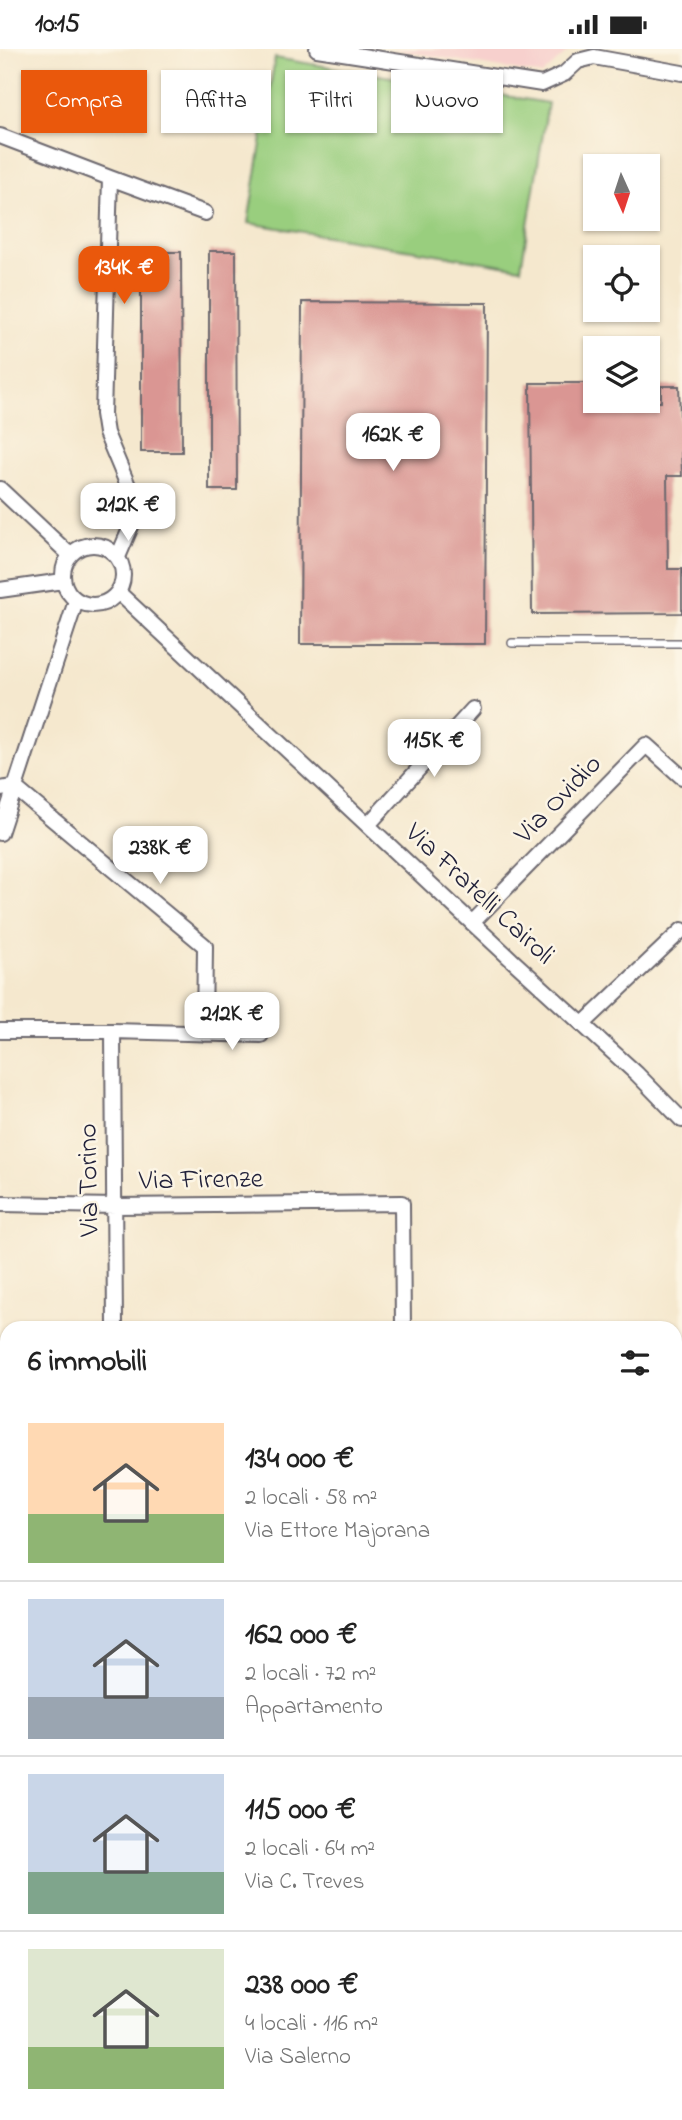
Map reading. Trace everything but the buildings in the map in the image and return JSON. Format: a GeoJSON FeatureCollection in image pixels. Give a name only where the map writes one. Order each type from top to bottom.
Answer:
{"type":"FeatureCollection","features":[{"type":"Feature","properties":{"kind":"street"},"geometry":{"type":"LineString","coordinates":[[317,49],[542,85],[564,75],[578,61],[594,57],[682,73]]}},
{"type":"Feature","properties":{"kind":"street"},"geometry":{"type":"LineString","coordinates":[[0,136],[205,213]]}},
{"type":"Feature","properties":{"kind":"street"},"geometry":{"type":"LineString","coordinates":[[110,178],[103,414],[106,433],[134,500],[135,517],[118,557]]}},
{"type":"Feature","properties":{"kind":"street"},"geometry":{"type":"LineString","coordinates":[[0,489],[69,555]]}},
{"type":"Feature","properties":{"kind":"street"},"geometry":{"type":"LineString","coordinates":[[100,545],[110,549],[118,557],[124,574],[118,592],[110,600],[99,605],[87,605],[76,601],[65,589],[63,567],[69,555],[78,548],[100,545]]}},
{"type":"Feature","properties":{"kind":"street"},"geometry":{"type":"LineString","coordinates":[[0,590],[63,582]]}},
{"type":"Feature","properties":{"kind":"street","name":"Via Fratelli Cairoli"},"geometry":{"type":"LineString","coordinates":[[118,592],[637,1074],[682,1120]]}},
{"type":"Feature","properties":{"kind":"street"},"geometry":{"type":"LineString","coordinates":[[0,833],[7,788],[76,601]]}},
{"type":"Feature","properties":{"kind":"street"},"geometry":{"type":"LineString","coordinates":[[368,825],[473,709]]}},
{"type":"Feature","properties":{"kind":"street","name":"Via Ovidio"},"geometry":{"type":"LineString","coordinates":[[472,923],[646,745],[682,777]]}},
{"type":"Feature","properties":{"kind":"street"},"geometry":{"type":"LineString","coordinates":[[7,788],[205,946],[204,1034]]}},
{"type":"Feature","properties":{"kind":"street"},"geometry":{"type":"LineString","coordinates":[[583,1024],[682,930]]}},
{"type":"Feature","properties":{"kind":"street"},"geometry":{"type":"LineString","coordinates":[[0,1031],[261,1035]]}},
{"type":"Feature","properties":{"kind":"street","name":"Via Torino"},"geometry":{"type":"LineString","coordinates":[[113,1031],[115,1321]]}},
{"type":"Feature","properties":{"kind":"street","name":"Via Firenze"},"geometry":{"type":"LineString","coordinates":[[0,1203],[116,1206],[402,1203],[403,1321]]}},
{"type":"Feature","properties":{"kind":"lane"},"geometry":{"type":"LineString","coordinates":[[512,643],[682,643]]}},
{"type":"Feature","properties":{"kind":"shaded area"},"geometry":{"type":"Polygon","coordinates":[[[392,49],[571,49],[542,75],[392,49]]]}},
{"type":"Feature","properties":{"kind":"green space"},"geometry":{"type":"Polygon","coordinates":[[[275,58],[348,70],[285,70],[285,133],[377,133],[377,75],[391,77],[391,133],[503,133],[503,96],[548,103],[521,268],[248,223],[263,133],[271,133],[271,82],[275,58]]]}}]}
